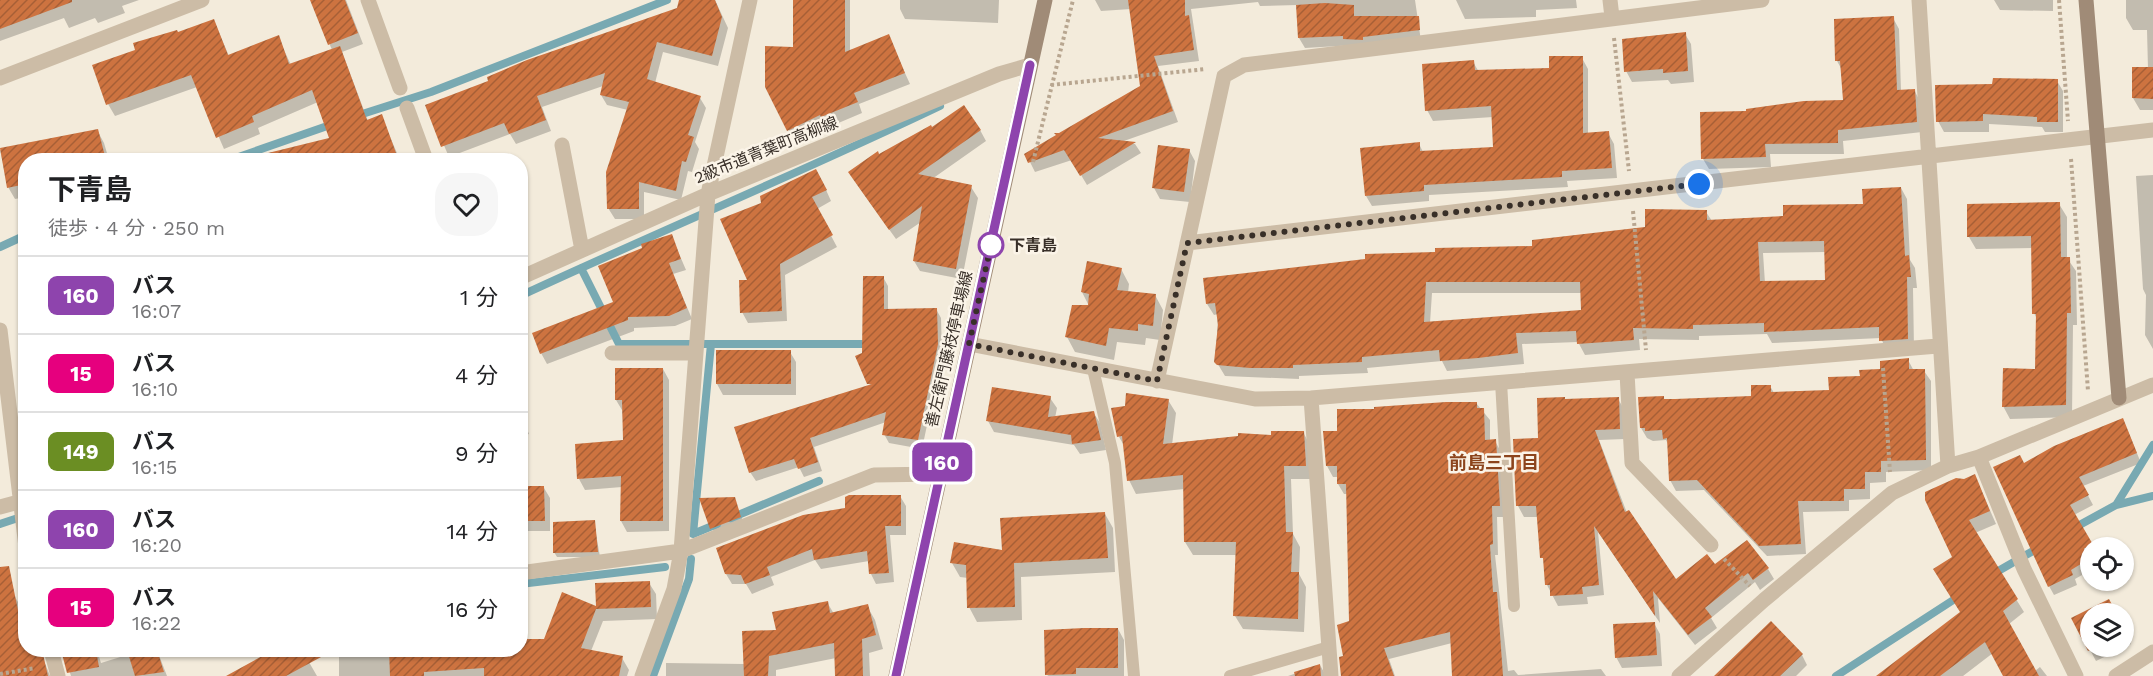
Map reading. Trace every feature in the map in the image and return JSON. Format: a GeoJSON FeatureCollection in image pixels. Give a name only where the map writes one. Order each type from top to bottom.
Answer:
{"type":"FeatureCollection","features":[{"type":"Feature","properties":{"kind":"main road","name":"善左衛門藤枝停車場線"},"geometry":{"type":"LineString","coordinates":[[896,676],[1045,0]]}},
{"type":"Feature","properties":{"kind":"main road"},"geometry":{"type":"LineString","coordinates":[[2086,0],[2120,398]]}},
{"type":"Feature","properties":{"kind":"street"},"geometry":{"type":"LineString","coordinates":[[0,78],[202,0]]}},
{"type":"Feature","properties":{"kind":"street"},"geometry":{"type":"LineString","coordinates":[[368,0],[400,88]]}},
{"type":"Feature","properties":{"kind":"street"},"geometry":{"type":"LineString","coordinates":[[642,676],[674,590],[681,551],[708,194],[750,0]]}},
{"type":"Feature","properties":{"kind":"street"},"geometry":{"type":"LineString","coordinates":[[1610,0],[1612,17]]}},
{"type":"Feature","properties":{"kind":"street"},"geometry":{"type":"LineString","coordinates":[[1157,381],[1224,76],[1244,65],[1612,17],[1762,0]]}},
{"type":"Feature","properties":{"kind":"street"},"geometry":{"type":"LineString","coordinates":[[1919,0],[1938,346],[1948,466]]}},
{"type":"Feature","properties":{"kind":"street","name":"2級市道青葉町高柳線"},"geometry":{"type":"LineString","coordinates":[[528,274],[708,194],[999,74],[1030,65]]}},
{"type":"Feature","properties":{"kind":"street"},"geometry":{"type":"LineString","coordinates":[[407,108],[419,153]]}},
{"type":"Feature","properties":{"kind":"street"},"geometry":{"type":"LineString","coordinates":[[1187,243],[2153,130]]}},
{"type":"Feature","properties":{"kind":"street"},"geometry":{"type":"LineString","coordinates":[[562,145],[582,250]]}},
{"type":"Feature","properties":{"kind":"street"},"geometry":{"type":"LineString","coordinates":[[0,330],[18,464]]}},
{"type":"Feature","properties":{"kind":"street"},"geometry":{"type":"LineString","coordinates":[[969,344],[1255,399],[1311,398],[1648,372],[1938,346]]}},
{"type":"Feature","properties":{"kind":"street"},"geometry":{"type":"LineString","coordinates":[[612,353],[696,353]]}},
{"type":"Feature","properties":{"kind":"street"},"geometry":{"type":"LineString","coordinates":[[1627,373],[1632,463],[1711,545]]}},
{"type":"Feature","properties":{"kind":"street"},"geometry":{"type":"LineString","coordinates":[[1679,676],[1764,600],[1892,493],[1948,466],[1979,457],[2153,385]]}},
{"type":"Feature","properties":{"kind":"street"},"geometry":{"type":"LineString","coordinates":[[1311,398],[1330,676]]}},
{"type":"Feature","properties":{"kind":"street"},"geometry":{"type":"LineString","coordinates":[[1979,457],[2024,569],[2076,676]]}},
{"type":"Feature","properties":{"kind":"street"},"geometry":{"type":"LineString","coordinates":[[528,572],[681,551],[874,475],[939,474]]}},
{"type":"Feature","properties":{"kind":"street"},"geometry":{"type":"LineString","coordinates":[[0,507],[18,502]]}},
{"type":"Feature","properties":{"kind":"street"},"geometry":{"type":"LineString","coordinates":[[2116,676],[2153,652]]}},
{"type":"Feature","properties":{"kind":"lane"},"geometry":{"type":"LineString","coordinates":[[1094,369],[1115,463],[1134,676]]}},
{"type":"Feature","properties":{"kind":"lane"},"geometry":{"type":"LineString","coordinates":[[1501,382],[1514,606]]}},
{"type":"Feature","properties":{"kind":"lane"},"geometry":{"type":"LineString","coordinates":[[1230,676],[1329,647]]}},
{"type":"Feature","properties":{"kind":"path"},"geometry":{"type":"LineString","coordinates":[[1057,60],[1073,0]]}},
{"type":"Feature","properties":{"kind":"path"},"geometry":{"type":"LineString","coordinates":[[2059,0],[2068,129]]}},
{"type":"Feature","properties":{"kind":"path"},"geometry":{"type":"LineString","coordinates":[[1612,17],[1648,372]]}},
{"type":"Feature","properties":{"kind":"path"},"geometry":{"type":"LineString","coordinates":[[1051,85],[1210,68]]}},
{"type":"Feature","properties":{"kind":"path"},"geometry":{"type":"LineString","coordinates":[[2070,152],[2088,398]]}},
{"type":"Feature","properties":{"kind":"path"},"geometry":{"type":"LineString","coordinates":[[1882,350],[1892,493]]}},
{"type":"Feature","properties":{"kind":"path"},"geometry":{"type":"LineString","coordinates":[[1711,545],[1764,600]]}},
{"type":"Feature","properties":{"kind":"path"},"geometry":{"type":"LineString","coordinates":[[0,674],[55,663]]}},
{"type":"Feature","properties":{"kind":"building"},"geometry":{"type":"Polygon","coordinates":[[[0,0],[72,0],[72,2],[0,29],[0,0]]]}},
{"type":"Feature","properties":{"kind":"building"},"geometry":{"type":"Polygon","coordinates":[[[310,0],[345,0],[358,33],[328,45],[310,0]]]}},
{"type":"Feature","properties":{"kind":"building"},"geometry":{"type":"Polygon","coordinates":[[[679,0],[715,0],[722,17],[712,56],[657,42],[647,79],[701,96],[688,135],[694,137],[686,162],[682,161],[676,191],[639,182],[639,209],[607,209],[606,172],[629,102],[600,95],[605,73],[537,96],[546,120],[509,134],[504,123],[441,147],[425,105],[488,81],[487,77],[527,60],[677,8],[679,0]]]}},
{"type":"Feature","properties":{"kind":"building"},"geometry":{"type":"Polygon","coordinates":[[[793,0],[845,0],[845,52],[889,34],[905,73],[854,93],[858,102],[821,117],[820,115],[787,131],[765,87],[765,46],[793,47],[793,0]]]}},
{"type":"Feature","properties":{"kind":"building"},"geometry":{"type":"Polygon","coordinates":[[[1128,0],[1185,0],[1185,16],[1189,15],[1194,50],[1154,56],[1173,111],[1098,138],[1136,142],[1080,176],[1064,150],[1028,163],[1024,154],[1056,135],[1054,133],[1059,133],[1140,86],[1128,0]]]}},
{"type":"Feature","properties":{"kind":"building"},"geometry":{"type":"Polygon","coordinates":[[[1325,3],[1354,5],[1354,16],[1419,16],[1420,30],[1363,37],[1363,40],[1343,39],[1343,36],[1298,38],[1296,5],[1325,3]]]}},
{"type":"Feature","properties":{"kind":"building"},"geometry":{"type":"Polygon","coordinates":[[[1894,16],[1897,90],[1915,89],[1917,122],[1838,130],[1838,143],[1765,144],[1766,157],[1701,159],[1700,112],[1746,111],[1746,109],[1804,101],[1843,100],[1840,61],[1835,61],[1834,19],[1894,16]]]}},
{"type":"Feature","properties":{"kind":"building"},"geometry":{"type":"Polygon","coordinates":[[[214,19],[228,55],[279,35],[289,64],[340,46],[367,120],[382,114],[396,153],[268,153],[329,138],[312,90],[252,116],[254,122],[216,138],[191,75],[106,105],[92,65],[135,50],[133,43],[177,30],[178,32],[214,19]]]}},
{"type":"Feature","properties":{"kind":"building"},"geometry":{"type":"Polygon","coordinates":[[[1686,32],[1688,71],[1663,73],[1663,69],[1624,72],[1622,39],[1686,32]]]}},
{"type":"Feature","properties":{"kind":"building"},"geometry":{"type":"Polygon","coordinates":[[[1549,56],[1583,56],[1583,133],[1609,131],[1612,168],[1562,171],[1562,177],[1424,185],[1424,191],[1365,196],[1360,148],[1420,142],[1420,151],[1493,147],[1491,106],[1425,111],[1422,64],[1474,60],[1475,70],[1549,68],[1549,56]]]}},
{"type":"Feature","properties":{"kind":"building"},"geometry":{"type":"Polygon","coordinates":[[[2132,67],[2153,67],[2153,99],[2132,98],[2132,67]]]}},
{"type":"Feature","properties":{"kind":"building"},"geometry":{"type":"Polygon","coordinates":[[[1993,78],[2058,79],[2058,122],[2037,122],[2037,117],[1983,114],[1983,121],[1936,122],[1935,85],[1992,84],[1993,78]]]}},
{"type":"Feature","properties":{"kind":"building"},"geometry":{"type":"Polygon","coordinates":[[[964,105],[981,130],[918,174],[972,185],[956,269],[913,261],[922,206],[889,230],[848,172],[878,151],[879,154],[931,125],[932,127],[964,105]]]}},
{"type":"Feature","properties":{"kind":"building"},"geometry":{"type":"Polygon","coordinates":[[[98,129],[104,153],[18,153],[18,186],[7,188],[0,148],[98,129]]]}},
{"type":"Feature","properties":{"kind":"building"},"geometry":{"type":"Polygon","coordinates":[[[1158,145],[1190,149],[1184,192],[1152,188],[1158,145]]]}},
{"type":"Feature","properties":{"kind":"building"},"geometry":{"type":"Polygon","coordinates":[[[816,169],[827,190],[812,197],[833,235],[780,264],[782,311],[740,313],[739,280],[747,280],[720,219],[761,203],[760,196],[816,169]]]}},
{"type":"Feature","properties":{"kind":"building"},"geometry":{"type":"Polygon","coordinates":[[[1901,187],[1905,256],[1909,255],[1911,277],[1907,277],[1908,339],[1879,341],[1879,327],[1764,332],[1764,323],[1693,325],[1693,329],[1633,328],[1634,340],[1577,344],[1576,331],[1516,333],[1518,353],[1440,361],[1439,350],[1362,357],[1362,362],[1293,365],[1293,368],[1250,368],[1217,365],[1214,362],[1218,325],[1215,303],[1206,304],[1203,278],[1365,259],[1365,254],[1435,252],[1435,248],[1532,246],[1532,240],[1645,227],[1645,209],[1707,210],[1707,220],[1783,216],[1783,205],[1863,204],[1862,189],[1901,187]],[[1824,241],[1758,242],[1760,281],[1825,280],[1824,241]],[[1426,282],[1424,322],[1581,310],[1580,282],[1426,282]]]}},
{"type":"Feature","properties":{"kind":"building"},"geometry":{"type":"Polygon","coordinates":[[[2060,202],[2061,257],[2070,257],[2071,313],[2067,313],[2066,405],[2002,407],[2003,368],[2035,369],[2036,314],[2032,314],[2031,236],[1967,237],[1967,204],[2060,202]]]}},
{"type":"Feature","properties":{"kind":"building"},"geometry":{"type":"Polygon","coordinates":[[[672,234],[681,259],[669,263],[687,308],[669,316],[628,317],[628,320],[540,354],[532,333],[613,302],[598,266],[642,248],[641,244],[672,234]]]}},
{"type":"Feature","properties":{"kind":"building"},"geometry":{"type":"Polygon","coordinates":[[[1087,261],[1122,268],[1117,290],[1156,294],[1153,326],[1138,324],[1138,331],[1109,328],[1106,346],[1065,337],[1072,305],[1088,305],[1089,294],[1081,292],[1087,261]]]}},
{"type":"Feature","properties":{"kind":"building"},"geometry":{"type":"Polygon","coordinates":[[[863,276],[884,276],[884,309],[937,308],[938,344],[918,440],[882,435],[886,412],[810,438],[818,462],[798,469],[794,459],[749,473],[734,427],[872,384],[867,384],[855,356],[862,353],[863,276]]]}},
{"type":"Feature","properties":{"kind":"building"},"geometry":{"type":"Polygon","coordinates":[[[716,350],[791,350],[791,384],[716,384],[716,350]]]}},
{"type":"Feature","properties":{"kind":"building"},"geometry":{"type":"Polygon","coordinates":[[[1909,358],[1909,369],[1925,369],[1926,460],[1881,461],[1881,472],[1865,472],[1865,489],[1844,489],[1844,501],[1798,501],[1801,544],[1759,546],[1697,480],[1669,481],[1667,438],[1663,439],[1662,430],[1645,431],[1645,428],[1640,428],[1638,397],[1664,396],[1664,399],[1675,399],[1751,396],[1751,385],[1771,385],[1771,392],[1829,390],[1828,377],[1860,376],[1859,370],[1880,369],[1880,361],[1909,358]]]}},
{"type":"Feature","properties":{"kind":"building"},"geometry":{"type":"Polygon","coordinates":[[[615,368],[663,368],[663,521],[620,521],[621,476],[577,479],[575,444],[623,440],[622,400],[615,400],[615,368]]]}},
{"type":"Feature","properties":{"kind":"building"},"geometry":{"type":"Polygon","coordinates":[[[992,387],[1051,396],[1048,417],[1094,411],[1101,440],[1072,444],[1071,435],[986,421],[992,387]]]}},
{"type":"Feature","properties":{"kind":"building"},"geometry":{"type":"Polygon","coordinates":[[[1126,393],[1169,399],[1163,444],[1238,436],[1238,433],[1271,435],[1271,431],[1304,431],[1306,466],[1284,466],[1286,532],[1293,532],[1291,572],[1299,572],[1298,619],[1233,616],[1236,542],[1184,542],[1183,475],[1127,481],[1122,436],[1117,437],[1111,408],[1125,406],[1126,393]]]}},
{"type":"Feature","properties":{"kind":"building"},"geometry":{"type":"Polygon","coordinates":[[[1565,397],[1565,399],[1619,397],[1620,429],[1595,430],[1625,512],[1629,510],[1676,579],[1707,554],[1715,564],[1747,540],[1769,568],[1753,580],[1748,573],[1705,608],[1712,617],[1688,635],[1653,591],[1655,616],[1594,526],[1599,585],[1582,587],[1583,594],[1550,596],[1550,585],[1545,585],[1543,558],[1540,558],[1536,506],[1516,506],[1513,439],[1538,438],[1537,398],[1565,397]]]}},
{"type":"Feature","properties":{"kind":"building"},"geometry":{"type":"Polygon","coordinates":[[[1477,402],[1477,408],[1484,408],[1485,440],[1496,439],[1500,506],[1492,506],[1493,544],[1490,545],[1493,592],[1497,592],[1503,676],[1452,676],[1450,632],[1384,648],[1394,676],[1341,676],[1339,657],[1343,656],[1337,625],[1349,621],[1346,484],[1337,484],[1337,466],[1326,466],[1323,431],[1337,431],[1337,409],[1374,409],[1374,407],[1477,402]]]}},
{"type":"Feature","properties":{"kind":"building"},"geometry":{"type":"Polygon","coordinates":[[[2123,418],[2137,453],[2079,477],[2089,495],[2070,505],[2089,537],[2080,537],[2080,564],[2071,570],[2073,575],[2048,587],[1993,467],[2020,455],[2024,463],[2054,446],[2123,418]]]}},
{"type":"Feature","properties":{"kind":"building"},"geometry":{"type":"Polygon","coordinates":[[[1975,474],[1990,511],[1969,520],[2018,599],[2003,611],[2039,676],[2003,676],[1985,642],[1940,676],[1876,676],[1960,612],[1933,569],[1952,557],[1925,500],[1925,492],[1956,478],[1964,479],[1975,474]]]}},
{"type":"Feature","properties":{"kind":"building"},"geometry":{"type":"Polygon","coordinates":[[[528,486],[544,486],[545,521],[528,521],[528,486]]]}},
{"type":"Feature","properties":{"kind":"building"},"geometry":{"type":"Polygon","coordinates":[[[849,495],[901,495],[901,526],[885,526],[889,573],[869,574],[867,551],[814,560],[812,549],[767,567],[770,575],[745,584],[741,575],[725,574],[716,548],[803,515],[845,508],[845,497],[849,495]]]}},
{"type":"Feature","properties":{"kind":"building"},"geometry":{"type":"Polygon","coordinates":[[[735,497],[741,517],[710,529],[699,498],[735,497]]]}},
{"type":"Feature","properties":{"kind":"building"},"geometry":{"type":"Polygon","coordinates":[[[1105,512],[1108,558],[1014,563],[1015,607],[967,608],[966,565],[950,563],[954,542],[1002,550],[1000,518],[1105,512]]]}},
{"type":"Feature","properties":{"kind":"building"},"geometry":{"type":"Polygon","coordinates":[[[595,520],[598,552],[553,553],[553,522],[595,520]]]}},
{"type":"Feature","properties":{"kind":"building"},"geometry":{"type":"Polygon","coordinates":[[[9,566],[18,610],[18,657],[44,657],[48,676],[0,676],[0,567],[9,566]]]}},
{"type":"Feature","properties":{"kind":"building"},"geometry":{"type":"Polygon","coordinates":[[[650,581],[651,607],[596,609],[581,648],[623,656],[619,676],[484,676],[484,668],[424,672],[424,676],[390,676],[389,657],[528,657],[528,639],[544,639],[562,592],[596,606],[595,583],[650,581]]]}},
{"type":"Feature","properties":{"kind":"building"},"geometry":{"type":"Polygon","coordinates":[[[828,601],[830,613],[868,604],[876,635],[862,639],[863,676],[835,676],[834,643],[769,656],[768,676],[744,676],[742,631],[776,630],[772,612],[828,601]]]}},
{"type":"Feature","properties":{"kind":"building"},"geometry":{"type":"Polygon","coordinates":[[[2080,614],[2080,635],[2071,618],[2080,614]]]}},
{"type":"Feature","properties":{"kind":"building"},"geometry":{"type":"Polygon","coordinates":[[[1771,621],[1803,654],[1780,676],[1714,676],[1771,621]]]}},
{"type":"Feature","properties":{"kind":"building"},"geometry":{"type":"Polygon","coordinates":[[[1655,622],[1657,655],[1615,658],[1613,624],[1655,622]]]}},
{"type":"Feature","properties":{"kind":"building"},"geometry":{"type":"Polygon","coordinates":[[[1118,628],[1118,668],[1076,668],[1076,674],[1045,675],[1044,630],[1118,628]]]}},
{"type":"Feature","properties":{"kind":"building"},"geometry":{"type":"Polygon","coordinates":[[[63,657],[97,657],[99,667],[67,673],[63,657]]]}},
{"type":"Feature","properties":{"kind":"building"},"geometry":{"type":"Polygon","coordinates":[[[129,657],[159,657],[164,672],[135,676],[129,657]]]}},
{"type":"Feature","properties":{"kind":"building"},"geometry":{"type":"Polygon","coordinates":[[[260,657],[321,657],[286,676],[226,676],[260,657]]]}},
{"type":"Feature","properties":{"kind":"building"},"geometry":{"type":"Polygon","coordinates":[[[1320,664],[1321,676],[1295,676],[1294,672],[1320,664]]]}},
{"type":"Feature","properties":{"kind":"waterway"},"geometry":{"type":"LineString","coordinates":[[356,116],[431,92],[667,0]]}},
{"type":"Feature","properties":{"kind":"waterway"},"geometry":{"type":"LineString","coordinates":[[528,292],[940,106]]}},
{"type":"Feature","properties":{"kind":"waterway"},"geometry":{"type":"LineString","coordinates":[[250,153],[333,124]]}},
{"type":"Feature","properties":{"kind":"waterway"},"geometry":{"type":"LineString","coordinates":[[0,247],[18,239]]}},
{"type":"Feature","properties":{"kind":"waterway"},"geometry":{"type":"LineString","coordinates":[[581,268],[619,344],[871,344]]}},
{"type":"Feature","properties":{"kind":"waterway"},"geometry":{"type":"LineString","coordinates":[[711,344],[693,534],[717,524]]}},
{"type":"Feature","properties":{"kind":"waterway"},"geometry":{"type":"LineString","coordinates":[[2116,505],[2153,445]]}},
{"type":"Feature","properties":{"kind":"waterway"},"geometry":{"type":"LineString","coordinates":[[731,518],[819,481]]}},
{"type":"Feature","properties":{"kind":"waterway"},"geometry":{"type":"LineString","coordinates":[[2074,528],[2116,505],[2153,496]]}},
{"type":"Feature","properties":{"kind":"waterway"},"geometry":{"type":"LineString","coordinates":[[0,524],[18,518]]}},
{"type":"Feature","properties":{"kind":"waterway"},"geometry":{"type":"LineString","coordinates":[[1993,574],[2040,547]]}},
{"type":"Feature","properties":{"kind":"waterway"},"geometry":{"type":"LineString","coordinates":[[653,676],[689,579],[691,559]]}},
{"type":"Feature","properties":{"kind":"waterway"},"geometry":{"type":"LineString","coordinates":[[528,583],[665,567]]}},
{"type":"Feature","properties":{"kind":"waterway"},"geometry":{"type":"LineString","coordinates":[[1836,676],[1961,595]]}},
{"type":"Feature","properties":{"kind":"bus line","name":"160"},"geometry":{"type":"LineString","coordinates":[[896,676],[1030,65]]}},
{"type":"Feature","properties":{"kind":"place","name":"下青島"},"geometry":{"type":"Point","coordinates":[991,245]}},
{"type":"Feature","properties":{"kind":"district","name":"前島三丁目"},"geometry":{"type":"Point","coordinates":[1494,462]}},
{"type":"Feature","properties":{"kind":"route"},"geometry":{"type":"LineString","coordinates":[[991,245],[993,236],[969,344],[1157,381],[1187,243],[1699,184]]}}]}
